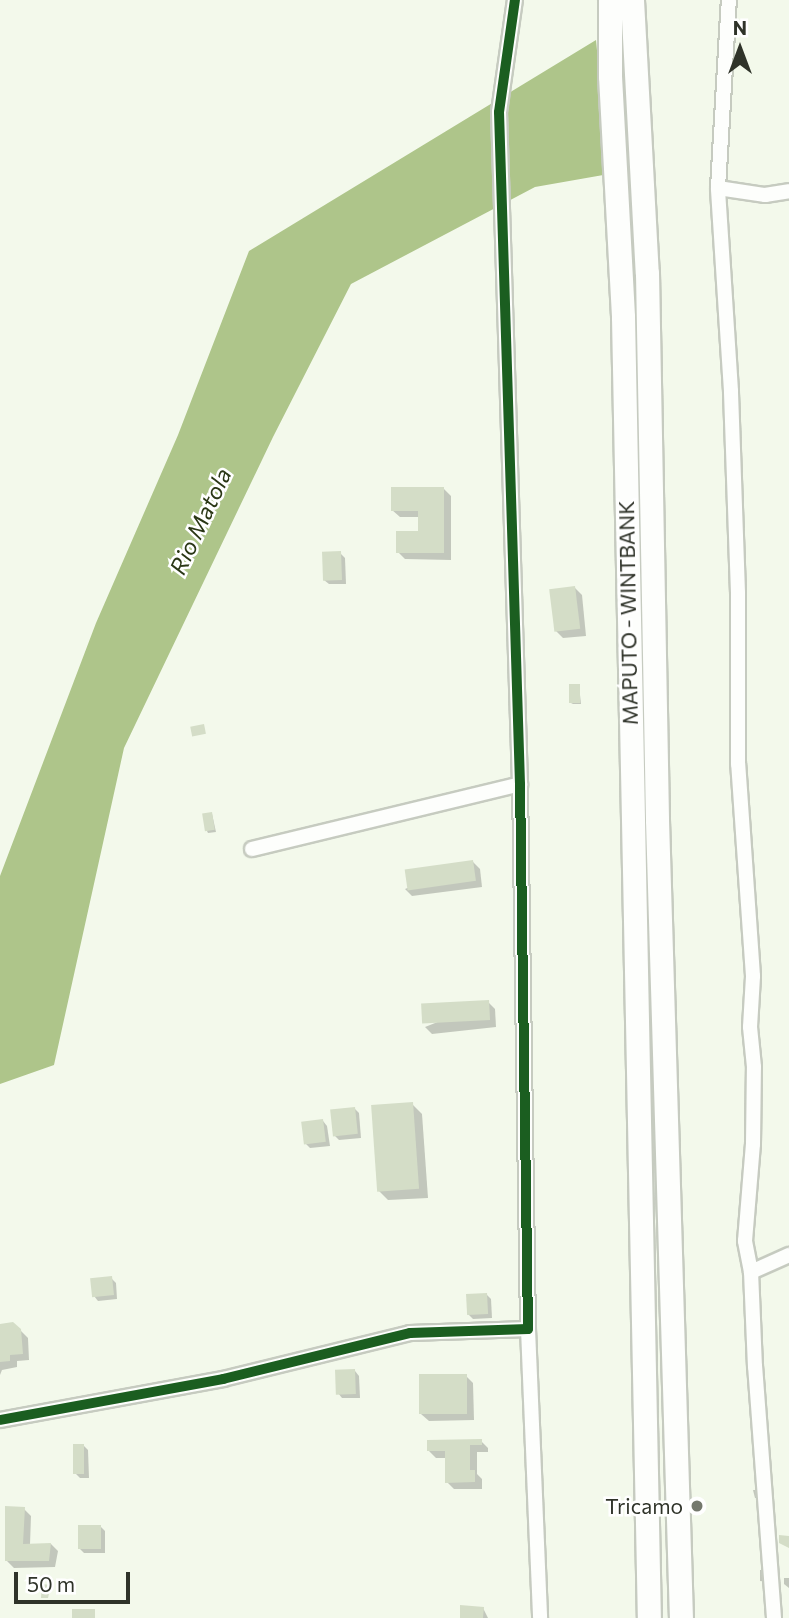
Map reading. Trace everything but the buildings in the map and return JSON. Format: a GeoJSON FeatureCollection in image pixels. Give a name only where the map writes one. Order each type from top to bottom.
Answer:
{"type":"FeatureCollection","features":[{"type":"Feature","properties":{"kind":"highway","name":"MAPUTO - WINTBANK"},"geometry":{"type":"LineString","coordinates":[[610,0],[610,76],[622,286],[649,1618]]}},
{"type":"Feature","properties":{"kind":"highway","name":"MAPUTO - WINTBANK"},"geometry":{"type":"LineString","coordinates":[[632,0],[648,284],[657,820],[681,1618]]}},
{"type":"Feature","properties":{"kind":"street"},"geometry":{"type":"LineString","coordinates":[[515,0],[499,112],[520,784],[528,1329],[540,1618]]}},
{"type":"Feature","properties":{"kind":"street"},"geometry":{"type":"LineString","coordinates":[[729,0],[718,188],[731,391],[738,593],[738,764],[753,976],[750,1027],[754,1067],[753,1144],[745,1241],[751,1272],[755,1367],[774,1618]]}},
{"type":"Feature","properties":{"kind":"street"},"geometry":{"type":"LineString","coordinates":[[718,188],[765,195],[789,191]]}},
{"type":"Feature","properties":{"kind":"street"},"geometry":{"type":"LineString","coordinates":[[252,849],[520,784]]}},
{"type":"Feature","properties":{"kind":"street"},"geometry":{"type":"LineString","coordinates":[[751,1272],[789,1255]]}},
{"type":"Feature","properties":{"kind":"street"},"geometry":{"type":"LineString","coordinates":[[0,1420],[223,1380],[410,1334],[528,1329]]}},
{"type":"Feature","properties":{"kind":"water","name":"Rio Matola"},"geometry":{"type":"Polygon","coordinates":[[[596,40],[609,174],[535,187],[351,284],[273,437],[124,748],[54,1065],[0,1084],[0,876],[96,623],[178,435],[249,251],[596,40]]]}},
{"type":"Feature","properties":{"kind":"cycle path"},"geometry":{"type":"LineString","coordinates":[[0,1420],[223,1379],[410,1333],[528,1329],[520,784],[499,112],[515,0]]}},
{"type":"Feature","properties":{"kind":"place","name":"Tricamo"},"geometry":{"type":"Point","coordinates":[697,1506]}}]}
